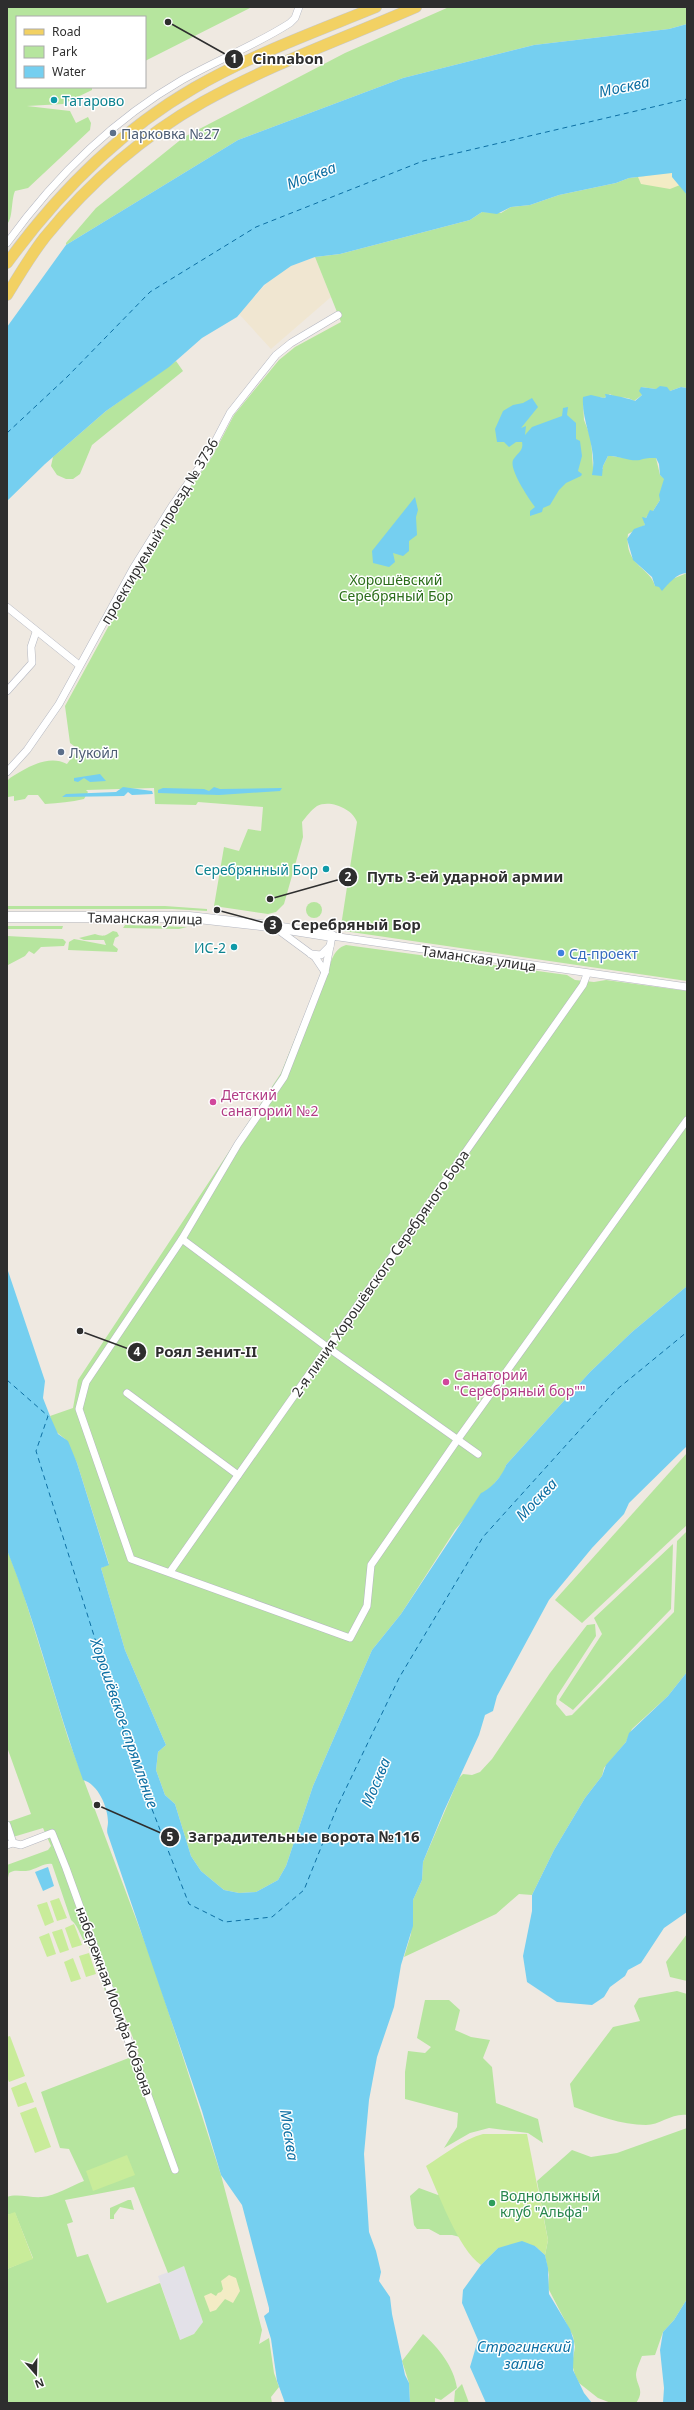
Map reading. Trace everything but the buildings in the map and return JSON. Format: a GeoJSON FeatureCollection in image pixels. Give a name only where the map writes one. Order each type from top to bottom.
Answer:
{"type":"FeatureCollection","features":[{"type":"Feature","properties":{"kind":"main road"},"geometry":{"type":"LineString","coordinates":[[7,263],[38,222],[73,182],[131,131],[194,88],[272,50],[376,7]]}},
{"type":"Feature","properties":{"kind":"main road"},"geometry":{"type":"LineString","coordinates":[[7,295],[45,237],[86,192],[112,167],[172,121],[204,102],[279,64],[416,7]]}},
{"type":"Feature","properties":{"kind":"street"},"geometry":{"type":"LineString","coordinates":[[7,243],[59,177],[108,131],[179,81],[284,27],[295,18],[299,7]]}},
{"type":"Feature","properties":{"kind":"street","name":"проектируемый проезд № 3736"},"geometry":{"type":"LineString","coordinates":[[7,772],[27,750],[59,704],[79,665],[172,506],[210,451],[230,413],[276,355],[338,315]]}},
{"type":"Feature","properties":{"kind":"street"},"geometry":{"type":"LineString","coordinates":[[7,607],[36,632],[79,665]]}},
{"type":"Feature","properties":{"kind":"street"},"geometry":{"type":"LineString","coordinates":[[8,689],[32,663],[31,647],[36,632]]}},
{"type":"Feature","properties":{"kind":"street","name":"Таманская улица"},"geometry":{"type":"LineString","coordinates":[[7,917],[189,917],[269,926],[292,934],[331,941],[687,987]]}},
{"type":"Feature","properties":{"kind":"street"},"geometry":{"type":"LineString","coordinates":[[292,934],[318,961],[325,972]]}},
{"type":"Feature","properties":{"kind":"street"},"geometry":{"type":"LineString","coordinates":[[310,954],[321,955],[331,941]]}},
{"type":"Feature","properties":{"kind":"street"},"geometry":{"type":"LineString","coordinates":[[331,941],[325,972],[284,1077],[238,1144],[182,1240],[86,1382],[79,1409],[131,1559],[350,1638],[367,1606],[371,1565],[458,1439],[687,1120]]}},
{"type":"Feature","properties":{"kind":"street","name":"2-я линия Хорошёвского Серебряного Бора"},"geometry":{"type":"LineString","coordinates":[[170,1572],[583,985],[587,974]]}},
{"type":"Feature","properties":{"kind":"street"},"geometry":{"type":"LineString","coordinates":[[182,1240],[327,1348],[478,1454]]}},
{"type":"Feature","properties":{"kind":"street"},"geometry":{"type":"LineString","coordinates":[[127,1392],[238,1475]]}},
{"type":"Feature","properties":{"kind":"street"},"geometry":{"type":"LineString","coordinates":[[7,1825],[10,1844]]}},
{"type":"Feature","properties":{"kind":"street","name":"набережная Иосифа Кобзона"},"geometry":{"type":"LineString","coordinates":[[10,1844],[21,1845],[52,1833],[175,2170]]}},
{"type":"Feature","properties":{"kind":"shaded area"},"geometry":{"type":"Polygon","coordinates":[[[315,257],[331,297],[271,349],[239,314],[272,277],[291,266],[315,257]]]}},
{"type":"Feature","properties":{"kind":"shaded area"},"geometry":{"type":"Polygon","coordinates":[[[184,2266],[203,2322],[194,2334],[180,2340],[158,2276],[184,2266]]]}},
{"type":"Feature","properties":{"kind":"green space"},"geometry":{"type":"Polygon","coordinates":[[[7,7],[252,7],[146,60],[146,16],[16,16],[16,88],[92,88],[92,90],[63,104],[27,106],[70,111],[76,123],[88,117],[91,123],[90,130],[28,188],[15,191],[10,218],[7,224],[7,7]]]}},
{"type":"Feature","properties":{"kind":"green space"},"geometry":{"type":"Polygon","coordinates":[[[449,7],[687,7],[687,24],[669,29],[534,45],[403,78],[238,140],[66,245],[66,243],[96,208],[184,137],[345,53],[449,7]]]}},
{"type":"Feature","properties":{"kind":"green space","name":"Хорошёвский Серебряный Бор"},"geometry":{"type":"Polygon","coordinates":[[[672,173],[687,195],[687,388],[681,387],[670,391],[641,387],[642,395],[634,401],[610,394],[604,398],[599,397],[583,402],[584,420],[591,438],[593,468],[603,469],[608,456],[639,460],[644,457],[656,458],[660,475],[665,479],[660,500],[653,511],[651,511],[644,520],[645,525],[628,534],[628,545],[633,560],[648,574],[655,586],[687,573],[687,981],[344,931],[341,926],[357,822],[351,813],[340,806],[322,804],[317,806],[302,822],[303,837],[284,904],[276,912],[268,914],[214,906],[224,847],[239,851],[248,829],[261,831],[263,807],[198,802],[196,805],[155,804],[154,788],[86,790],[88,792],[84,799],[45,804],[38,795],[28,795],[25,799],[14,801],[14,796],[8,797],[7,803],[7,781],[10,778],[23,770],[45,761],[60,761],[67,764],[78,749],[70,743],[65,706],[149,552],[175,508],[212,457],[234,415],[279,360],[295,347],[341,322],[315,257],[340,254],[470,220],[482,212],[501,213],[511,207],[530,205],[559,195],[616,183],[629,178],[672,173]]]}},
{"type":"Feature","properties":{"kind":"green space"},"geometry":{"type":"Polygon","coordinates":[[[176,361],[183,371],[92,445],[80,474],[73,479],[66,479],[57,475],[51,466],[53,457],[106,411],[176,361]]]}},
{"type":"Feature","properties":{"kind":"green space"},"geometry":{"type":"Polygon","coordinates":[[[314,902],[320,904],[322,910],[320,916],[314,918],[308,916],[306,910],[308,904],[314,902]]]}},
{"type":"Feature","properties":{"kind":"green space"},"geometry":{"type":"Polygon","coordinates":[[[7,906],[165,906],[207,909],[207,911],[172,909],[7,909],[7,906]]]}},
{"type":"Feature","properties":{"kind":"green space"},"geometry":{"type":"Polygon","coordinates":[[[125,925],[187,927],[179,929],[123,928],[125,925]]]}},
{"type":"Feature","properties":{"kind":"green space"},"geometry":{"type":"Polygon","coordinates":[[[7,926],[63,926],[62,929],[7,929],[7,926]]]}},
{"type":"Feature","properties":{"kind":"green space"},"geometry":{"type":"Polygon","coordinates":[[[113,931],[117,932],[119,936],[115,938],[113,945],[118,949],[117,952],[68,950],[69,942],[74,939],[106,945],[104,940],[84,940],[79,938],[95,934],[104,936],[113,931]]]}},
{"type":"Feature","properties":{"kind":"green space"},"geometry":{"type":"Polygon","coordinates":[[[7,936],[63,939],[66,942],[64,946],[41,947],[34,954],[29,951],[25,956],[8,965],[7,936]]]}},
{"type":"Feature","properties":{"kind":"green space"},"geometry":{"type":"Polygon","coordinates":[[[346,945],[567,975],[575,980],[594,982],[606,980],[687,991],[687,1286],[632,1332],[590,1372],[506,1465],[504,1472],[455,1530],[401,1614],[372,1650],[313,1786],[286,1866],[278,1880],[256,1892],[239,1893],[224,1890],[201,1871],[191,1856],[175,1804],[165,1795],[156,1770],[158,1752],[166,1745],[125,1650],[101,1568],[109,1564],[77,1463],[65,1439],[54,1430],[50,1416],[73,1408],[78,1380],[281,1073],[320,977],[326,978],[330,963],[335,954],[341,947],[346,945]]]}},
{"type":"Feature","properties":{"kind":"green space"},"geometry":{"type":"Polygon","coordinates":[[[687,1453],[687,1525],[582,1623],[555,1600],[687,1453]]]}},
{"type":"Feature","properties":{"kind":"green space"},"geometry":{"type":"Polygon","coordinates":[[[687,1531],[687,1672],[668,1696],[632,1729],[626,1742],[604,1768],[602,1776],[585,1798],[554,1850],[532,1895],[519,1894],[496,1914],[404,1957],[411,1934],[413,1900],[422,1880],[423,1862],[459,1778],[463,1774],[472,1775],[480,1772],[492,1759],[550,1673],[587,1625],[595,1624],[596,1636],[557,1696],[556,1704],[566,1716],[572,1715],[674,1612],[677,1541],[687,1531]]]}},
{"type":"Feature","properties":{"kind":"green space"},"geometry":{"type":"Polygon","coordinates":[[[673,1544],[671,1609],[573,1710],[559,1700],[602,1634],[594,1618],[673,1544]]]}},
{"type":"Feature","properties":{"kind":"green space"},"geometry":{"type":"Polygon","coordinates":[[[7,1549],[21,1586],[68,1738],[153,1964],[221,2175],[262,2330],[259,2344],[269,2338],[274,2373],[279,2387],[271,2397],[272,2403],[7,2403],[7,2269],[33,2258],[15,2213],[7,2215],[7,2197],[15,2195],[37,2197],[47,2196],[58,2193],[84,2181],[69,2149],[60,2148],[41,2092],[139,2054],[117,1996],[114,1992],[105,1991],[89,1947],[71,1920],[52,1864],[44,1865],[28,1871],[9,1873],[7,1882],[7,1865],[48,1850],[51,1846],[43,1828],[13,1837],[8,1822],[31,1814],[7,1747],[7,1549]],[[134,2187],[65,2200],[73,2222],[67,2224],[77,2257],[88,2254],[107,2303],[160,2283],[180,2340],[194,2334],[203,2322],[184,2266],[168,2273],[134,2187]]]}},
{"type":"Feature","properties":{"kind":"green space"},"geometry":{"type":"Polygon","coordinates":[[[59,1898],[67,1918],[57,1921],[50,1901],[59,1898]]]}},
{"type":"Feature","properties":{"kind":"green space"},"geometry":{"type":"Polygon","coordinates":[[[47,1902],[54,1922],[45,1926],[37,1905],[47,1902]]]}},
{"type":"Feature","properties":{"kind":"green space"},"geometry":{"type":"Polygon","coordinates":[[[74,1924],[82,1945],[72,1948],[65,1928],[74,1924]]]}},
{"type":"Feature","properties":{"kind":"green space"},"geometry":{"type":"Polygon","coordinates":[[[62,1929],[69,1950],[60,1953],[52,1932],[62,1929]]]}},
{"type":"Feature","properties":{"kind":"green space"},"geometry":{"type":"Polygon","coordinates":[[[49,1933],[56,1954],[47,1957],[39,1937],[49,1933]]]}},
{"type":"Feature","properties":{"kind":"green space"},"geometry":{"type":"Polygon","coordinates":[[[687,1934],[687,1981],[670,1977],[666,1962],[687,1934]]]}},
{"type":"Feature","properties":{"kind":"green space"},"geometry":{"type":"Polygon","coordinates":[[[89,1953],[96,1974],[86,1977],[79,1956],[89,1953]]]}},
{"type":"Feature","properties":{"kind":"green space"},"geometry":{"type":"Polygon","coordinates":[[[73,1958],[81,1979],[71,1982],[64,1962],[73,1958]]]}},
{"type":"Feature","properties":{"kind":"green space"},"geometry":{"type":"Polygon","coordinates":[[[677,1991],[687,1994],[687,2115],[671,2117],[646,2125],[637,2125],[609,2119],[574,2107],[570,2084],[613,2027],[640,2021],[634,2006],[639,1998],[677,1991]]]}},
{"type":"Feature","properties":{"kind":"green space"},"geometry":{"type":"Polygon","coordinates":[[[425,2000],[449,2000],[460,2010],[455,2030],[471,2037],[490,2040],[483,2058],[492,2067],[496,2103],[538,2119],[543,2143],[528,2133],[489,2128],[470,2133],[444,2148],[457,2127],[458,2113],[405,2099],[405,2072],[408,2051],[425,2053],[431,2047],[417,2038],[425,2000]]]}},
{"type":"Feature","properties":{"kind":"green space"},"geometry":{"type":"Polygon","coordinates":[[[10,2036],[25,2076],[9,2082],[7,2077],[7,2037],[10,2036]]]}},
{"type":"Feature","properties":{"kind":"green space"},"geometry":{"type":"Polygon","coordinates":[[[26,2082],[34,2102],[18,2107],[11,2088],[26,2082]]]}},
{"type":"Feature","properties":{"kind":"green space"},"geometry":{"type":"Polygon","coordinates":[[[36,2107],[51,2147],[35,2153],[20,2113],[36,2107]]]}},
{"type":"Feature","properties":{"kind":"green space"},"geometry":{"type":"Polygon","coordinates":[[[687,2128],[687,2299],[674,2320],[663,2332],[655,2355],[642,2356],[636,2373],[640,2389],[639,2399],[636,2403],[611,2403],[598,2398],[579,2383],[575,2375],[572,2364],[575,2347],[573,2336],[548,2288],[549,2275],[545,2255],[548,2240],[537,2181],[572,2150],[591,2157],[617,2153],[687,2128]]]}},
{"type":"Feature","properties":{"kind":"green space","name":"Воднолыжный клуб \"Альфа\""},"geometry":{"type":"Polygon","coordinates":[[[483,2134],[527,2134],[548,2240],[545,2255],[535,2246],[498,2248],[481,2265],[464,2246],[449,2219],[426,2166],[461,2144],[483,2134]]]}},
{"type":"Feature","properties":{"kind":"green space"},"geometry":{"type":"Polygon","coordinates":[[[127,2155],[135,2175],[93,2191],[86,2171],[127,2155]]]}},
{"type":"Feature","properties":{"kind":"green space"},"geometry":{"type":"Polygon","coordinates":[[[419,2188],[438,2195],[449,2191],[464,2238],[452,2235],[440,2235],[429,2229],[417,2229],[414,2225],[410,2196],[419,2188]]]}},
{"type":"Feature","properties":{"kind":"green space"},"geometry":{"type":"Polygon","coordinates":[[[131,2200],[134,2210],[120,2207],[114,2215],[114,2219],[110,2219],[110,2208],[131,2200]]]}},
{"type":"Feature","properties":{"kind":"green space"},"geometry":{"type":"Polygon","coordinates":[[[15,2212],[33,2259],[7,2269],[7,2215],[15,2212]]]}},
{"type":"Feature","properties":{"kind":"green space"},"geometry":{"type":"Polygon","coordinates":[[[423,2334],[434,2345],[449,2365],[457,2388],[441,2400],[435,2398],[435,2403],[410,2403],[409,2383],[402,2361],[423,2334]]]}},
{"type":"Feature","properties":{"kind":"green space"},"geometry":{"type":"Polygon","coordinates":[[[462,2384],[469,2403],[454,2403],[455,2391],[462,2384]]]}},
{"type":"Feature","properties":{"kind":"sand"},"geometry":{"type":"Polygon","coordinates":[[[672,173],[680,185],[670,189],[641,184],[638,177],[672,173]]]}},
{"type":"Feature","properties":{"kind":"sand"},"geometry":{"type":"Polygon","coordinates":[[[229,2275],[236,2278],[240,2291],[233,2303],[225,2299],[216,2310],[210,2312],[204,2296],[211,2293],[216,2296],[221,2292],[223,2289],[221,2281],[229,2275]]]}},
{"type":"Feature","properties":{"kind":"water","name":"Москва"},"geometry":{"type":"Polygon","coordinates":[[[687,24],[687,195],[672,177],[672,173],[629,178],[616,183],[559,195],[530,205],[511,207],[497,214],[482,212],[470,220],[340,254],[315,257],[291,266],[264,285],[237,317],[202,338],[169,367],[106,411],[45,464],[7,501],[7,327],[66,245],[238,140],[403,78],[534,45],[669,29],[687,24]]]}},
{"type":"Feature","properties":{"kind":"water"},"geometry":{"type":"Polygon","coordinates":[[[660,386],[667,387],[670,391],[681,387],[687,388],[687,573],[683,573],[676,577],[662,591],[659,587],[655,586],[652,577],[633,560],[627,539],[634,529],[645,525],[642,517],[646,518],[650,510],[653,511],[660,500],[659,495],[664,479],[660,475],[659,464],[656,458],[636,460],[608,456],[603,466],[602,476],[592,475],[593,455],[583,406],[583,397],[591,395],[604,398],[606,397],[605,394],[635,401],[642,395],[639,391],[641,387],[656,389],[660,386]]]}},
{"type":"Feature","properties":{"kind":"water"},"geometry":{"type":"Polygon","coordinates":[[[532,398],[538,407],[521,428],[526,426],[525,435],[532,427],[562,416],[563,408],[568,407],[567,415],[576,423],[576,439],[580,441],[582,456],[578,471],[582,474],[581,476],[566,483],[559,490],[550,505],[543,508],[542,512],[530,516],[530,511],[535,507],[520,484],[513,465],[513,460],[522,448],[522,442],[516,442],[509,447],[504,442],[497,442],[495,429],[503,411],[513,405],[523,403],[532,398]]]}},
{"type":"Feature","properties":{"kind":"water"},"geometry":{"type":"Polygon","coordinates":[[[415,497],[418,510],[416,517],[417,535],[409,541],[409,551],[403,556],[393,553],[395,562],[389,567],[373,563],[372,551],[415,497]]]}},
{"type":"Feature","properties":{"kind":"water"},"geometry":{"type":"Polygon","coordinates":[[[100,774],[106,781],[90,782],[84,778],[78,782],[74,781],[74,778],[100,774]]]}},
{"type":"Feature","properties":{"kind":"water"},"geometry":{"type":"Polygon","coordinates":[[[123,787],[152,791],[153,794],[132,795],[128,792],[124,796],[62,797],[66,794],[116,792],[123,787]]]}},
{"type":"Feature","properties":{"kind":"water"},"geometry":{"type":"Polygon","coordinates":[[[214,787],[220,789],[282,788],[280,791],[219,795],[158,793],[158,790],[163,788],[204,789],[209,791],[214,787]]]}},
{"type":"Feature","properties":{"kind":"water"},"geometry":{"type":"Polygon","coordinates":[[[7,1268],[45,1381],[43,1398],[58,1434],[68,1441],[77,1463],[109,1565],[101,1568],[125,1650],[166,1745],[158,1752],[156,1770],[165,1795],[175,1804],[191,1856],[201,1871],[224,1890],[239,1893],[256,1892],[278,1880],[286,1866],[313,1786],[372,1650],[401,1614],[481,1493],[496,1481],[506,1465],[590,1372],[632,1332],[687,1286],[687,1446],[629,1503],[624,1514],[592,1548],[549,1600],[497,1696],[493,1711],[485,1715],[479,1735],[444,1811],[423,1862],[422,1880],[413,1900],[413,1926],[401,1965],[394,2007],[377,2057],[369,2100],[364,2154],[369,2232],[376,2251],[381,2272],[379,2281],[390,2297],[392,2314],[405,2375],[409,2383],[410,2403],[285,2403],[277,2381],[271,2339],[264,2316],[269,2312],[269,2308],[242,2205],[221,2175],[202,2111],[107,1833],[108,1816],[104,1803],[98,1791],[88,1782],[83,1780],[28,1607],[7,1550],[7,1268]]]}},
{"type":"Feature","properties":{"kind":"water"},"geometry":{"type":"Polygon","coordinates":[[[687,1672],[687,1912],[664,1928],[641,1963],[628,1970],[625,1976],[610,1987],[604,1997],[592,2005],[557,2002],[527,1982],[523,1956],[532,1911],[532,1895],[554,1850],[585,1798],[602,1776],[606,1765],[626,1742],[629,1733],[668,1696],[687,1672]]]}},
{"type":"Feature","properties":{"kind":"water"},"geometry":{"type":"Polygon","coordinates":[[[48,1867],[54,1886],[43,1891],[35,1872],[48,1867]]]}},
{"type":"Feature","properties":{"kind":"water","name":"Строгинский залив"},"geometry":{"type":"Polygon","coordinates":[[[522,2241],[535,2246],[545,2255],[548,2268],[549,2294],[570,2329],[574,2341],[573,2370],[584,2393],[592,2403],[486,2403],[470,2367],[478,2340],[462,2303],[463,2290],[481,2265],[498,2248],[522,2241]]]}},
{"type":"Feature","properties":{"kind":"water"},"geometry":{"type":"Polygon","coordinates":[[[687,2299],[687,2403],[663,2403],[664,2388],[660,2350],[663,2332],[674,2320],[687,2299]]]}},
{"type":"Feature","properties":{"kind":"ferry route"},"geometry":{"type":"LineString","coordinates":[[7,433],[67,377],[150,292],[256,227],[423,161],[687,99]]}},
{"type":"Feature","properties":{"kind":"ferry route"},"geometry":{"type":"LineString","coordinates":[[7,1380],[48,1416],[36,1451],[134,1763],[189,1904],[225,1922],[272,1917],[304,1890],[338,1805],[399,1678],[483,1537],[615,1391],[687,1332]]}},
{"type":"Feature","properties":{"kind":"place","name":"Cinnabon"},"geometry":{"type":"Point","coordinates":[168,22]}},
{"type":"Feature","properties":{"kind":"place","name":"Татарово"},"geometry":{"type":"Point","coordinates":[54,100]}},
{"type":"Feature","properties":{"kind":"place","name":"Парковка №27"},"geometry":{"type":"Point","coordinates":[113,133]}},
{"type":"Feature","properties":{"kind":"place","name":"Лукойл"},"geometry":{"type":"Point","coordinates":[61,752]}},
{"type":"Feature","properties":{"kind":"place","name":"Серебрянный Бор"},"geometry":{"type":"Point","coordinates":[326,869]}},
{"type":"Feature","properties":{"kind":"place","name":"Путь 3-ей ударной армии"},"geometry":{"type":"Point","coordinates":[270,899]}},
{"type":"Feature","properties":{"kind":"place","name":"Серебряный Бор"},"geometry":{"type":"Point","coordinates":[217,910]}},
{"type":"Feature","properties":{"kind":"place","name":"ИС-2"},"geometry":{"type":"Point","coordinates":[234,947]}},
{"type":"Feature","properties":{"kind":"place","name":"Сд-проект"},"geometry":{"type":"Point","coordinates":[561,953]}},
{"type":"Feature","properties":{"kind":"place","name":"Детский санаторий №2"},"geometry":{"type":"Point","coordinates":[213,1102]}},
{"type":"Feature","properties":{"kind":"place","name":"Роял Зенит-II"},"geometry":{"type":"Point","coordinates":[80,1331]}},
{"type":"Feature","properties":{"kind":"place","name":"Санаторий \"Серебряный бор\"\""},"geometry":{"type":"Point","coordinates":[446,1382]}},
{"type":"Feature","properties":{"kind":"place","name":"Заградительные ворота №116"},"geometry":{"type":"Point","coordinates":[97,1805]}},
{"type":"Feature","properties":{"kind":"place","name":"Воднолыжный клуб \"Альфа\""},"geometry":{"type":"Point","coordinates":[492,2203]}},
{"type":"Feature","properties":{"kind":"water label","name":"Хорошёвское спрямление"},"geometry":{"type":"Point","coordinates":[125,1723]}}]}
